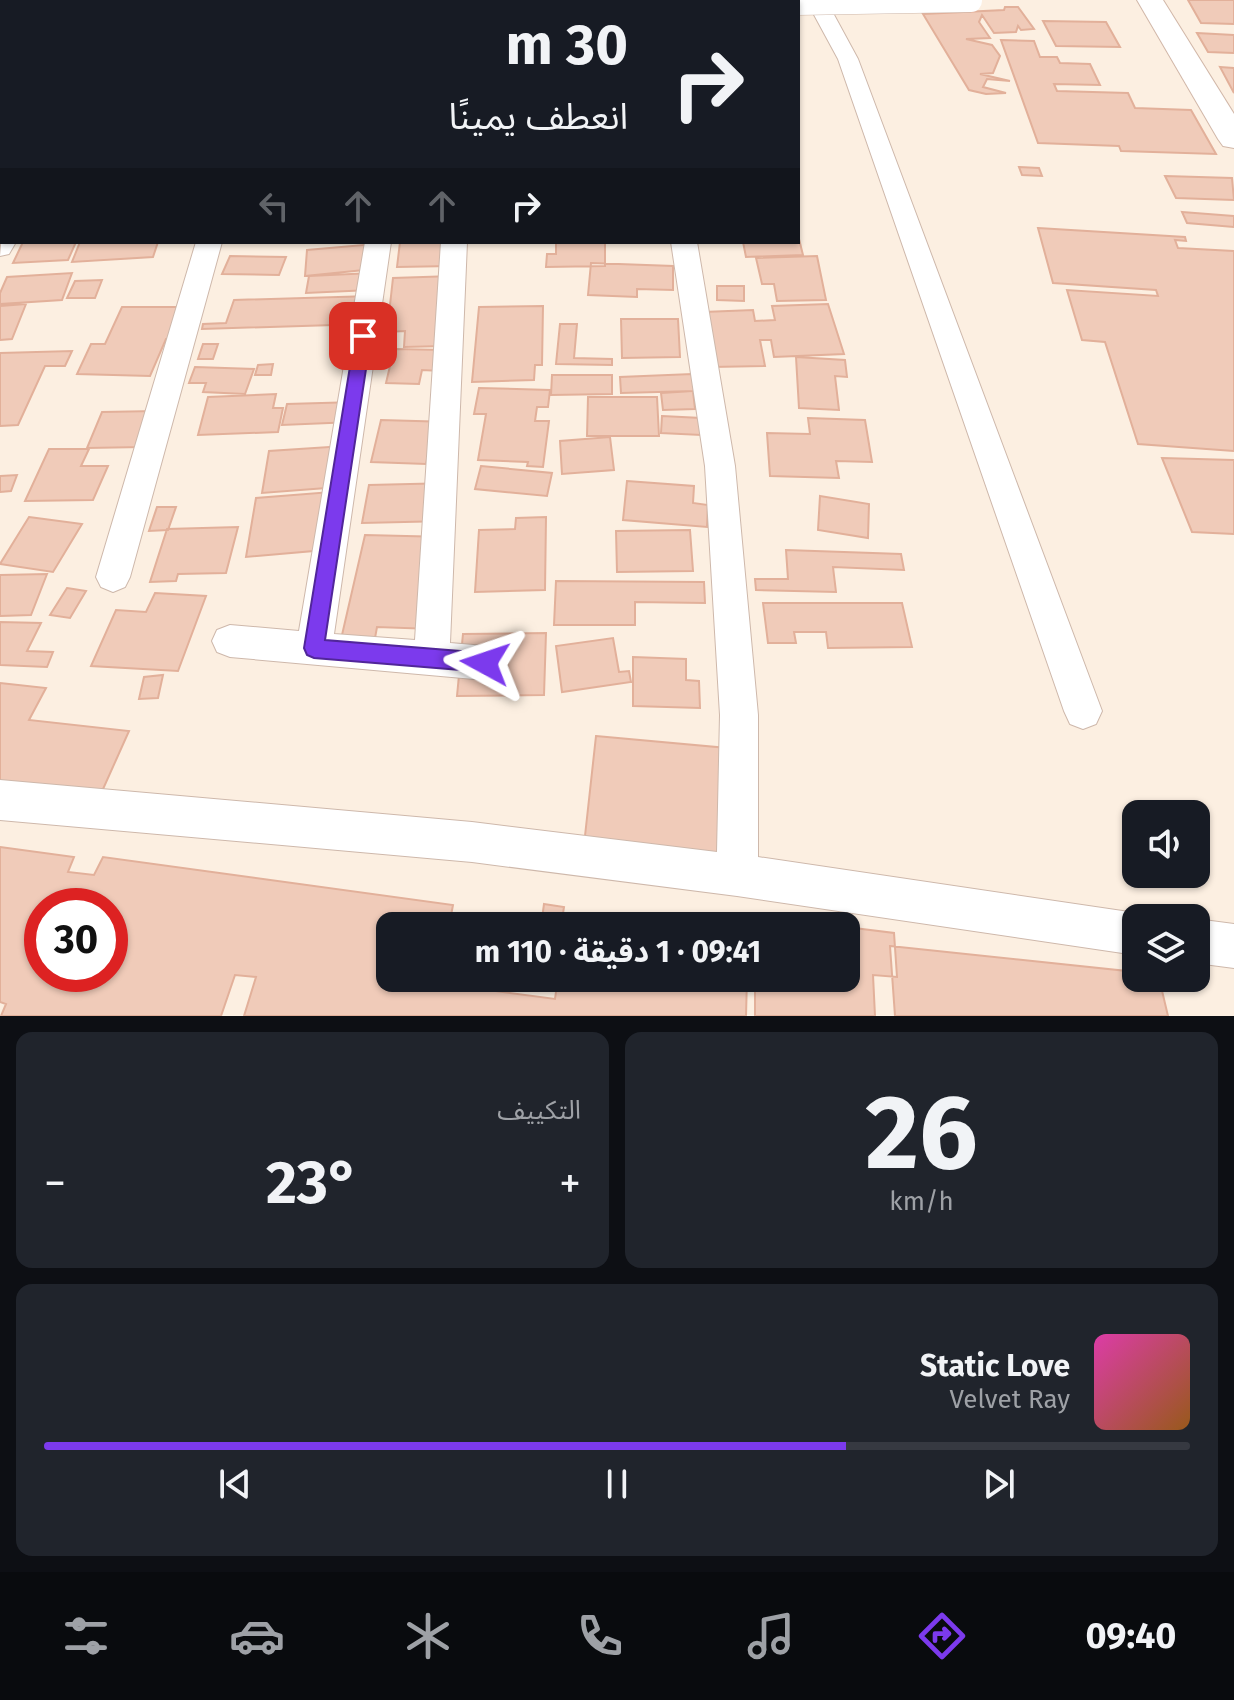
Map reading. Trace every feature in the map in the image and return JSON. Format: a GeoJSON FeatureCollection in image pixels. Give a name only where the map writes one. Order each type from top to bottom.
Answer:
{"type":"FeatureCollection","features":[{"type":"Feature","properties":{"kind":"street"},"geometry":{"type":"LineString","coordinates":[[816,0],[848,59],[1083,711]]}},
{"type":"Feature","properties":{"kind":"street"},"geometry":{"type":"LineString","coordinates":[[1150,0],[1234,139]]}},
{"type":"Feature","properties":{"kind":"street"},"geometry":{"type":"LineString","coordinates":[[800,4],[979,1]]}},
{"type":"Feature","properties":{"kind":"street"},"geometry":{"type":"LineString","coordinates":[[113,577],[208,244]]}},
{"type":"Feature","properties":{"kind":"street"},"geometry":{"type":"LineString","coordinates":[[314,648],[378,244]]}},
{"type":"Feature","properties":{"kind":"street"},"geometry":{"type":"LineString","coordinates":[[432,658],[454,244]]}},
{"type":"Feature","properties":{"kind":"street"},"geometry":{"type":"LineString","coordinates":[[684,244],[720,466],[739,715],[737,875]]}},
{"type":"Feature","properties":{"kind":"street"},"geometry":{"type":"LineString","coordinates":[[230,641],[485,663]]}},
{"type":"Feature","properties":{"kind":"street"},"geometry":{"type":"LineString","coordinates":[[0,800],[472,842],[737,875],[1122,932]]}},
{"type":"Feature","properties":{"kind":"street"},"geometry":{"type":"LineString","coordinates":[[1210,943],[1234,946]]}},
{"type":"Feature","properties":{"kind":"building"},"geometry":{"type":"Polygon","coordinates":[[[1188,0],[1234,0],[1234,24],[1201,23],[1188,0]]]}},
{"type":"Feature","properties":{"kind":"building"},"geometry":{"type":"Polygon","coordinates":[[[1005,7],[1018,7],[1034,29],[1021,30],[1018,26],[1016,32],[994,33],[982,15],[979,22],[990,38],[966,39],[992,45],[1000,56],[993,73],[980,74],[1010,81],[987,79],[983,87],[1006,93],[986,94],[969,90],[923,14],[1004,10],[1005,7]]]}},
{"type":"Feature","properties":{"kind":"building"},"geometry":{"type":"Polygon","coordinates":[[[1043,21],[1106,22],[1120,47],[1056,46],[1043,21]]]}},
{"type":"Feature","properties":{"kind":"building"},"geometry":{"type":"Polygon","coordinates":[[[1197,33],[1234,35],[1234,53],[1208,52],[1197,33]]]}},
{"type":"Feature","properties":{"kind":"building"},"geometry":{"type":"Polygon","coordinates":[[[1001,40],[1034,41],[1040,57],[1057,57],[1060,63],[1090,64],[1100,85],[1054,84],[1057,91],[1128,93],[1135,108],[1191,110],[1216,154],[1121,151],[1119,146],[1038,143],[1001,40]]]}},
{"type":"Feature","properties":{"kind":"building"},"geometry":{"type":"Polygon","coordinates":[[[1220,67],[1234,68],[1234,93],[1220,67]]]}},
{"type":"Feature","properties":{"kind":"building"},"geometry":{"type":"Polygon","coordinates":[[[1019,167],[1039,168],[1042,176],[1022,175],[1019,167]]]}},
{"type":"Feature","properties":{"kind":"building"},"geometry":{"type":"Polygon","coordinates":[[[1165,176],[1232,178],[1234,200],[1176,198],[1165,176]]]}},
{"type":"Feature","properties":{"kind":"building"},"geometry":{"type":"Polygon","coordinates":[[[1182,212],[1234,216],[1234,227],[1187,223],[1182,212]]]}},
{"type":"Feature","properties":{"kind":"building"},"geometry":{"type":"Polygon","coordinates":[[[1038,228],[1185,237],[1186,241],[1175,240],[1178,248],[1234,251],[1234,451],[1138,444],[1105,342],[1082,340],[1067,290],[1158,296],[1156,290],[1053,283],[1038,228]]]}},
{"type":"Feature","properties":{"kind":"building"},"geometry":{"type":"Polygon","coordinates":[[[800,243],[803,255],[746,257],[743,244],[800,243]]]}},
{"type":"Feature","properties":{"kind":"building"},"geometry":{"type":"Polygon","coordinates":[[[22,244],[75,244],[68,260],[13,263],[22,244]]]}},
{"type":"Feature","properties":{"kind":"building"},"geometry":{"type":"Polygon","coordinates":[[[79,244],[157,244],[153,257],[72,262],[79,244]]]}},
{"type":"Feature","properties":{"kind":"building"},"geometry":{"type":"Polygon","coordinates":[[[375,244],[374,269],[305,276],[307,250],[375,244]]]}},
{"type":"Feature","properties":{"kind":"building"},"geometry":{"type":"Polygon","coordinates":[[[400,244],[453,244],[451,266],[397,267],[400,244]]]}},
{"type":"Feature","properties":{"kind":"building"},"geometry":{"type":"Polygon","coordinates":[[[556,244],[605,244],[605,266],[546,267],[547,254],[556,254],[556,244]]]}},
{"type":"Feature","properties":{"kind":"building"},"geometry":{"type":"Polygon","coordinates":[[[230,256],[286,257],[279,275],[222,274],[230,256]]]}},
{"type":"Feature","properties":{"kind":"building"},"geometry":{"type":"Polygon","coordinates":[[[817,256],[826,300],[777,301],[774,284],[762,284],[756,258],[817,256]]]}},
{"type":"Feature","properties":{"kind":"building"},"geometry":{"type":"Polygon","coordinates":[[[591,263],[673,266],[673,290],[637,289],[637,297],[588,295],[591,263]]]}},
{"type":"Feature","properties":{"kind":"building"},"geometry":{"type":"Polygon","coordinates":[[[72,273],[62,300],[0,304],[0,293],[7,277],[72,273]]]}},
{"type":"Feature","properties":{"kind":"building"},"geometry":{"type":"Polygon","coordinates":[[[372,273],[370,290],[306,293],[309,276],[372,273]]]}},
{"type":"Feature","properties":{"kind":"building"},"geometry":{"type":"Polygon","coordinates":[[[453,276],[445,346],[404,347],[405,331],[387,332],[393,278],[453,276]]]}},
{"type":"Feature","properties":{"kind":"building"},"geometry":{"type":"Polygon","coordinates":[[[102,280],[95,298],[67,298],[75,281],[102,280]]]}},
{"type":"Feature","properties":{"kind":"building"},"geometry":{"type":"Polygon","coordinates":[[[717,286],[744,286],[744,301],[717,300],[717,286]]]}},
{"type":"Feature","properties":{"kind":"building"},"geometry":{"type":"Polygon","coordinates":[[[371,296],[366,324],[202,329],[203,324],[226,323],[234,300],[371,296]]]}},
{"type":"Feature","properties":{"kind":"building"},"geometry":{"type":"Polygon","coordinates":[[[26,304],[12,339],[0,340],[0,306],[26,304]]]}},
{"type":"Feature","properties":{"kind":"building"},"geometry":{"type":"Polygon","coordinates":[[[828,304],[844,354],[774,357],[771,340],[760,340],[765,366],[712,367],[704,312],[753,310],[755,321],[775,320],[772,306],[828,304]]]}},
{"type":"Feature","properties":{"kind":"building"},"geometry":{"type":"Polygon","coordinates":[[[543,306],[542,365],[535,365],[534,380],[472,382],[479,307],[543,306]]]}},
{"type":"Feature","properties":{"kind":"building"},"geometry":{"type":"Polygon","coordinates":[[[122,307],[188,307],[176,338],[166,339],[150,376],[77,374],[91,344],[105,344],[122,307]]]}},
{"type":"Feature","properties":{"kind":"building"},"geometry":{"type":"Polygon","coordinates":[[[621,319],[678,319],[680,357],[622,358],[621,319]]]}},
{"type":"Feature","properties":{"kind":"building"},"geometry":{"type":"Polygon","coordinates":[[[560,324],[577,324],[574,358],[612,359],[612,365],[556,364],[560,324]]]}},
{"type":"Feature","properties":{"kind":"building"},"geometry":{"type":"Polygon","coordinates":[[[203,344],[218,344],[213,359],[198,359],[203,344]]]}},
{"type":"Feature","properties":{"kind":"building"},"geometry":{"type":"Polygon","coordinates":[[[394,349],[445,350],[441,371],[422,370],[419,384],[386,383],[394,349]]]}},
{"type":"Feature","properties":{"kind":"building"},"geometry":{"type":"Polygon","coordinates":[[[72,351],[65,366],[45,366],[18,425],[0,426],[0,353],[72,351]]]}},
{"type":"Feature","properties":{"kind":"building"},"geometry":{"type":"Polygon","coordinates":[[[796,357],[845,360],[847,377],[835,376],[839,410],[799,408],[796,357]]]}},
{"type":"Feature","properties":{"kind":"building"},"geometry":{"type":"Polygon","coordinates":[[[273,364],[271,375],[255,375],[258,365],[273,364]]]}},
{"type":"Feature","properties":{"kind":"building"},"geometry":{"type":"Polygon","coordinates":[[[195,367],[254,369],[245,394],[203,392],[206,383],[189,383],[195,367]]]}},
{"type":"Feature","properties":{"kind":"building"},"geometry":{"type":"Polygon","coordinates":[[[692,374],[695,391],[621,393],[620,377],[692,374]]]}},
{"type":"Feature","properties":{"kind":"building"},"geometry":{"type":"Polygon","coordinates":[[[552,375],[612,375],[612,394],[551,395],[552,375]]]}},
{"type":"Feature","properties":{"kind":"building"},"geometry":{"type":"Polygon","coordinates":[[[479,388],[550,390],[548,407],[537,407],[535,421],[549,421],[543,467],[527,466],[528,462],[478,460],[486,414],[474,414],[479,388]]]}},
{"type":"Feature","properties":{"kind":"building"},"geometry":{"type":"Polygon","coordinates":[[[693,391],[695,409],[663,410],[661,393],[693,391]]]}},
{"type":"Feature","properties":{"kind":"building"},"geometry":{"type":"Polygon","coordinates":[[[276,394],[273,408],[283,408],[278,432],[198,435],[208,397],[276,394]]]}},
{"type":"Feature","properties":{"kind":"building"},"geometry":{"type":"Polygon","coordinates":[[[588,397],[657,397],[659,436],[587,436],[588,397]]]}},
{"type":"Feature","properties":{"kind":"building"},"geometry":{"type":"Polygon","coordinates":[[[356,402],[353,422],[282,425],[287,404],[356,402]]]}},
{"type":"Feature","properties":{"kind":"building"},"geometry":{"type":"Polygon","coordinates":[[[156,411],[143,447],[87,448],[102,412],[156,411]]]}},
{"type":"Feature","properties":{"kind":"building"},"geometry":{"type":"Polygon","coordinates":[[[662,416],[701,418],[701,435],[661,433],[662,416]]]}},
{"type":"Feature","properties":{"kind":"building"},"geometry":{"type":"Polygon","coordinates":[[[808,418],[865,420],[872,462],[836,461],[839,478],[770,476],[767,433],[810,434],[808,418]]]}},
{"type":"Feature","properties":{"kind":"building"},"geometry":{"type":"Polygon","coordinates":[[[381,420],[449,422],[429,450],[426,464],[371,462],[381,420]]]}},
{"type":"Feature","properties":{"kind":"building"},"geometry":{"type":"Polygon","coordinates":[[[610,437],[614,470],[562,474],[560,441],[610,437]]]}},
{"type":"Feature","properties":{"kind":"building"},"geometry":{"type":"Polygon","coordinates":[[[344,446],[339,487],[262,493],[269,451],[344,446]]]}},
{"type":"Feature","properties":{"kind":"building"},"geometry":{"type":"Polygon","coordinates":[[[49,449],[89,449],[81,466],[108,466],[93,500],[25,501],[49,449]]]}},
{"type":"Feature","properties":{"kind":"building"},"geometry":{"type":"Polygon","coordinates":[[[1162,458],[1234,460],[1234,534],[1192,532],[1162,458]]]}},
{"type":"Feature","properties":{"kind":"building"},"geometry":{"type":"Polygon","coordinates":[[[481,466],[552,473],[547,496],[475,489],[481,466]]]}},
{"type":"Feature","properties":{"kind":"building"},"geometry":{"type":"Polygon","coordinates":[[[17,475],[11,491],[0,492],[0,476],[17,475]]]}},
{"type":"Feature","properties":{"kind":"building"},"geometry":{"type":"Polygon","coordinates":[[[627,481],[694,486],[693,503],[708,505],[707,527],[623,520],[627,481]]]}},
{"type":"Feature","properties":{"kind":"building"},"geometry":{"type":"Polygon","coordinates":[[[451,483],[447,521],[362,523],[369,485],[451,483]]]}},
{"type":"Feature","properties":{"kind":"building"},"geometry":{"type":"Polygon","coordinates":[[[331,492],[325,550],[246,557],[256,498],[331,492]]]}},
{"type":"Feature","properties":{"kind":"building"},"geometry":{"type":"Polygon","coordinates":[[[820,496],[869,504],[868,538],[818,530],[820,496]]]}},
{"type":"Feature","properties":{"kind":"building"},"geometry":{"type":"Polygon","coordinates":[[[157,507],[176,507],[168,530],[149,531],[157,507]]]}},
{"type":"Feature","properties":{"kind":"building"},"geometry":{"type":"Polygon","coordinates":[[[29,517],[82,524],[53,572],[0,564],[29,517]]]}},
{"type":"Feature","properties":{"kind":"building"},"geometry":{"type":"Polygon","coordinates":[[[546,517],[545,590],[475,592],[479,530],[515,529],[516,518],[546,517]]]}},
{"type":"Feature","properties":{"kind":"building"},"geometry":{"type":"Polygon","coordinates":[[[238,527],[226,573],[178,574],[176,581],[150,582],[167,529],[238,527]]]}},
{"type":"Feature","properties":{"kind":"building"},"geometry":{"type":"Polygon","coordinates":[[[690,530],[693,571],[617,572],[616,531],[690,530]]]}},
{"type":"Feature","properties":{"kind":"building"},"geometry":{"type":"Polygon","coordinates":[[[365,535],[446,537],[432,629],[377,627],[373,649],[339,648],[365,535]]]}},
{"type":"Feature","properties":{"kind":"building"},"geometry":{"type":"Polygon","coordinates":[[[786,550],[901,554],[904,570],[833,567],[836,592],[756,590],[755,579],[788,579],[786,550]]]}},
{"type":"Feature","properties":{"kind":"building"},"geometry":{"type":"Polygon","coordinates":[[[47,574],[31,615],[0,616],[0,575],[47,574]]]}},
{"type":"Feature","properties":{"kind":"building"},"geometry":{"type":"Polygon","coordinates":[[[556,581],[704,582],[705,603],[635,602],[635,625],[554,625],[556,581]]]}},
{"type":"Feature","properties":{"kind":"building"},"geometry":{"type":"Polygon","coordinates":[[[67,588],[86,591],[70,618],[50,615],[67,588]]]}},
{"type":"Feature","properties":{"kind":"building"},"geometry":{"type":"Polygon","coordinates":[[[155,593],[206,596],[178,671],[91,666],[116,610],[146,612],[155,593]]]}},
{"type":"Feature","properties":{"kind":"building"},"geometry":{"type":"Polygon","coordinates":[[[763,603],[902,603],[912,647],[828,648],[826,632],[794,632],[796,643],[768,643],[763,603]]]}},
{"type":"Feature","properties":{"kind":"building"},"geometry":{"type":"Polygon","coordinates":[[[0,622],[41,623],[27,651],[53,652],[47,667],[0,665],[0,622]]]}},
{"type":"Feature","properties":{"kind":"building"},"geometry":{"type":"Polygon","coordinates":[[[546,633],[544,695],[457,696],[463,634],[546,633]]]}},
{"type":"Feature","properties":{"kind":"building"},"geometry":{"type":"Polygon","coordinates":[[[613,638],[619,672],[629,671],[631,682],[562,692],[556,646],[613,638]]]}},
{"type":"Feature","properties":{"kind":"building"},"geometry":{"type":"Polygon","coordinates":[[[633,657],[686,659],[686,680],[699,681],[700,708],[633,706],[633,657]]]}},
{"type":"Feature","properties":{"kind":"building"},"geometry":{"type":"Polygon","coordinates":[[[163,675],[158,698],[139,699],[144,677],[163,675]]]}},
{"type":"Feature","properties":{"kind":"building"},"geometry":{"type":"Polygon","coordinates":[[[0,683],[46,688],[29,720],[129,731],[95,807],[0,806],[0,683]]]}},
{"type":"Feature","properties":{"kind":"building"},"geometry":{"type":"Polygon","coordinates":[[[596,736],[738,749],[736,869],[583,854],[596,736]]]}},
{"type":"Feature","properties":{"kind":"building"},"geometry":{"type":"Polygon","coordinates":[[[0,847],[74,857],[68,872],[94,875],[103,857],[453,905],[452,912],[376,912],[376,992],[503,992],[555,999],[556,992],[747,992],[746,1016],[244,1016],[256,977],[235,975],[221,1016],[1,1016],[6,1004],[0,1002],[0,847]]]}},
{"type":"Feature","properties":{"kind":"building"},"geometry":{"type":"Polygon","coordinates":[[[544,904],[564,907],[563,912],[543,912],[544,904]]]}},
{"type":"Feature","properties":{"kind":"building"},"geometry":{"type":"Polygon","coordinates":[[[860,929],[894,933],[897,977],[873,975],[875,1016],[755,1016],[755,992],[860,992],[860,929]]]}},
{"type":"Feature","properties":{"kind":"building"},"geometry":{"type":"Polygon","coordinates":[[[890,946],[1122,971],[1122,992],[1162,992],[1168,1016],[895,1016],[890,946]]]}},
{"type":"Feature","properties":{"kind":"route"},"geometry":{"type":"LineString","coordinates":[[363,336],[314,648],[485,663]]}}]}
